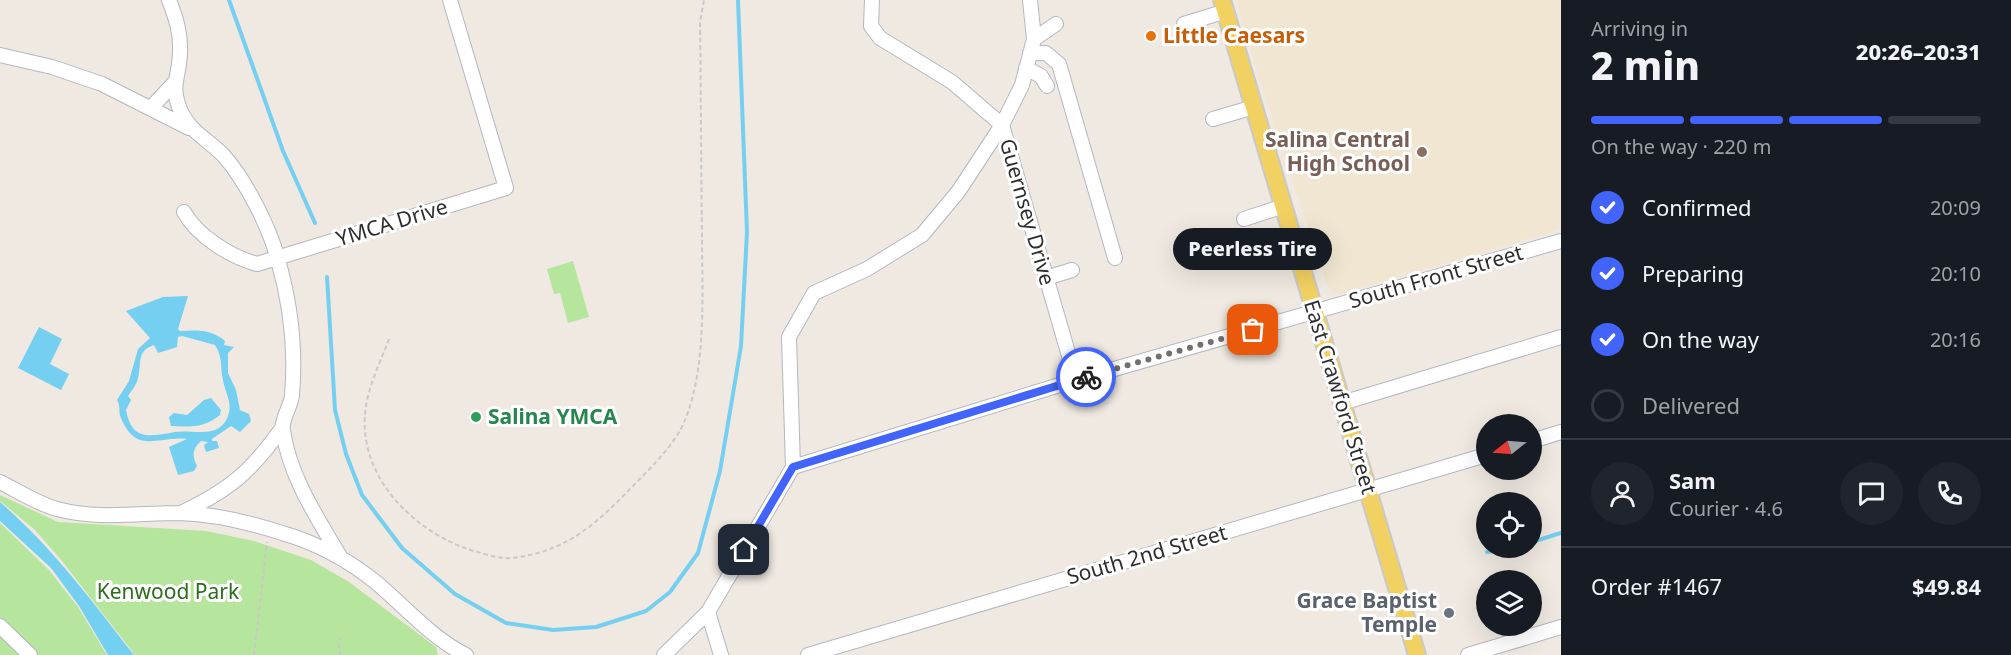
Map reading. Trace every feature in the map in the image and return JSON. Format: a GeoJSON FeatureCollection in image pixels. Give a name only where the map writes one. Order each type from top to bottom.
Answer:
{"type":"FeatureCollection","features":[{"type":"Feature","properties":{"kind":"main road","name":"East Crawford Street"},"geometry":{"type":"LineString","coordinates":[[1224,5],[1417,655]]}},
{"type":"Feature","properties":{"kind":"street"},"geometry":{"type":"LineString","coordinates":[[169,0],[180,28],[180,55],[174,83],[184,117],[196,132],[223,156],[249,193],[278,258],[291,311],[294,358],[292,399],[282,428],[268,448],[236,483],[181,513]]}},
{"type":"Feature","properties":{"kind":"street","name":"YMCA Drive"},"geometry":{"type":"LineString","coordinates":[[184,212],[197,230],[245,261],[258,264],[506,188],[450,0]]}},
{"type":"Feature","properties":{"kind":"street","name":"Guernsey Drive"},"geometry":{"type":"LineString","coordinates":[[872,0],[871,26],[880,38],[952,82],[1002,125],[1076,380]]}},
{"type":"Feature","properties":{"kind":"street"},"geometry":{"type":"LineString","coordinates":[[664,655],[708,612],[793,467],[789,337],[814,293],[867,269],[922,235],[958,192],[1002,125],[1026,68],[1034,39],[1030,0]]}},
{"type":"Feature","properties":{"kind":"street"},"geometry":{"type":"LineString","coordinates":[[1184,24],[1224,5]]}},
{"type":"Feature","properties":{"kind":"street"},"geometry":{"type":"LineString","coordinates":[[1034,39],[1056,24]]}},
{"type":"Feature","properties":{"kind":"street"},"geometry":{"type":"LineString","coordinates":[[1030,53],[1046,53],[1059,64],[1115,258]]}},
{"type":"Feature","properties":{"kind":"street"},"geometry":{"type":"LineString","coordinates":[[0,55],[52,66],[102,84],[196,132]]}},
{"type":"Feature","properties":{"kind":"street"},"geometry":{"type":"LineString","coordinates":[[1026,68],[1041,76],[1047,87]]}},
{"type":"Feature","properties":{"kind":"street"},"geometry":{"type":"LineString","coordinates":[[151,108],[174,83]]}},
{"type":"Feature","properties":{"kind":"street"},"geometry":{"type":"LineString","coordinates":[[1013,102],[1025,112]]}},
{"type":"Feature","properties":{"kind":"street"},"geometry":{"type":"LineString","coordinates":[[1213,119],[1254,107]]}},
{"type":"Feature","properties":{"kind":"street"},"geometry":{"type":"LineString","coordinates":[[1244,219],[1284,206]]}},
{"type":"Feature","properties":{"kind":"street","name":"South Front Street"},"geometry":{"type":"LineString","coordinates":[[793,467],[1076,380],[1561,241]]}},
{"type":"Feature","properties":{"kind":"street"},"geometry":{"type":"LineString","coordinates":[[1046,278],[1072,270]]}},
{"type":"Feature","properties":{"kind":"street"},"geometry":{"type":"LineString","coordinates":[[1342,403],[1561,337]]}},
{"type":"Feature","properties":{"kind":"street"},"geometry":{"type":"LineString","coordinates":[[282,428],[304,494],[341,558]]}},
{"type":"Feature","properties":{"kind":"street"},"geometry":{"type":"LineString","coordinates":[[1542,438],[1561,432]]}},
{"type":"Feature","properties":{"kind":"street","name":"South 2nd Street"},"geometry":{"type":"LineString","coordinates":[[808,655],[1476,458]]}},
{"type":"Feature","properties":{"kind":"street"},"geometry":{"type":"LineString","coordinates":[[0,482],[55,509],[80,514],[116,516],[181,513],[270,530],[312,544],[341,558],[376,582],[460,654]]}},
{"type":"Feature","properties":{"kind":"street"},"geometry":{"type":"LineString","coordinates":[[708,612],[721,655]]}},
{"type":"Feature","properties":{"kind":"street"},"geometry":{"type":"LineString","coordinates":[[0,626],[30,655]]}},
{"type":"Feature","properties":{"kind":"street"},"geometry":{"type":"LineString","coordinates":[[1468,655],[1561,627]]}},
{"type":"Feature","properties":{"kind":"path"},"geometry":{"type":"LineString","coordinates":[[390,339],[372,384],[365,415],[367,440],[377,473],[388,491],[408,513],[434,534],[461,547],[509,558],[541,551],[581,536],[649,469],[685,420],[701,340],[700,22],[704,0]]}},
{"type":"Feature","properties":{"kind":"path"},"geometry":{"type":"LineString","coordinates":[[254,655],[270,530]]}},
{"type":"Feature","properties":{"kind":"path"},"geometry":{"type":"LineString","coordinates":[[340,655],[341,638]]}},
{"type":"Feature","properties":{"kind":"shaded area","name":"Salina Central High School"},"geometry":{"type":"Polygon","coordinates":[[[1236,0],[1561,0],[1561,229],[1340,294],[1332,292],[1326,283],[1236,0]]]}},
{"type":"Feature","properties":{"kind":"green space"},"geometry":{"type":"Polygon","coordinates":[[[573,261],[589,317],[568,323],[560,293],[554,294],[547,269],[573,261]]]}},
{"type":"Feature","properties":{"kind":"green space","name":"Kenwood Park"},"geometry":{"type":"Polygon","coordinates":[[[0,495],[58,522],[206,531],[254,541],[311,560],[349,582],[436,647],[438,655],[135,655],[62,561],[35,530],[0,501],[0,495]]]}},
{"type":"Feature","properties":{"kind":"green space"},"geometry":{"type":"Polygon","coordinates":[[[0,523],[49,570],[78,607],[107,655],[0,655],[0,523]]]}},
{"type":"Feature","properties":{"kind":"water"},"geometry":{"type":"Polygon","coordinates":[[[188,296],[178,329],[180,331],[209,332],[225,341],[224,345],[234,347],[228,353],[228,373],[236,390],[240,410],[249,414],[251,421],[240,432],[231,426],[212,439],[212,441],[217,441],[219,448],[206,452],[204,445],[208,442],[201,441],[194,453],[197,466],[194,471],[178,475],[169,447],[187,439],[150,441],[134,437],[127,430],[121,418],[117,400],[129,381],[138,349],[150,338],[126,311],[163,297],[188,296]],[[182,336],[178,337],[177,347],[158,353],[154,345],[144,351],[137,380],[128,396],[131,400],[126,410],[133,428],[150,435],[182,431],[205,432],[212,431],[224,423],[228,416],[229,402],[218,349],[215,345],[182,336]]]}},
{"type":"Feature","properties":{"kind":"water"},"geometry":{"type":"Polygon","coordinates":[[[39,327],[62,339],[50,364],[69,374],[61,390],[18,368],[39,327]]]}},
{"type":"Feature","properties":{"kind":"water"},"geometry":{"type":"Polygon","coordinates":[[[211,398],[221,410],[220,415],[197,426],[171,426],[169,417],[174,413],[187,415],[204,400],[211,398]]]}},
{"type":"Feature","properties":{"kind":"water"},"geometry":{"type":"Polygon","coordinates":[[[0,502],[54,556],[134,655],[108,655],[79,606],[51,568],[0,521],[0,502]]]}},
{"type":"Feature","properties":{"kind":"waterway"},"geometry":{"type":"LineString","coordinates":[[229,0],[283,151],[315,223]]}},
{"type":"Feature","properties":{"kind":"waterway"},"geometry":{"type":"LineString","coordinates":[[327,277],[335,410],[346,454],[362,495],[402,548],[455,594],[506,623],[553,630],[596,627],[646,611],[670,592],[698,553],[720,471],[741,346],[747,232],[738,0]]}},
{"type":"Feature","properties":{"kind":"waterway"},"geometry":{"type":"LineString","coordinates":[[1542,539],[1561,533]]}},
{"type":"Feature","properties":{"kind":"way so far"},"geometry":{"type":"LineString","coordinates":[[1086,377],[1253,330]]}},
{"type":"Feature","properties":{"kind":"place","name":"Little Caesars"},"geometry":{"type":"Point","coordinates":[1151,36]}},
{"type":"Feature","properties":{"kind":"place","name":"Salina Central High School"},"geometry":{"type":"Point","coordinates":[1422,152]}},
{"type":"Feature","properties":{"kind":"place","name":"Peerless Tire"},"geometry":{"type":"Point","coordinates":[1253,330]}},
{"type":"Feature","properties":{"kind":"place","name":"Salina YMCA"},"geometry":{"type":"Point","coordinates":[476,417]}},
{"type":"Feature","properties":{"kind":"place","name":"Grace Baptist Temple"},"geometry":{"type":"Point","coordinates":[1449,613]}},
{"type":"Feature","properties":{"kind":"route"},"geometry":{"type":"LineString","coordinates":[[744,550],[793,467],[1086,377]]}}]}
